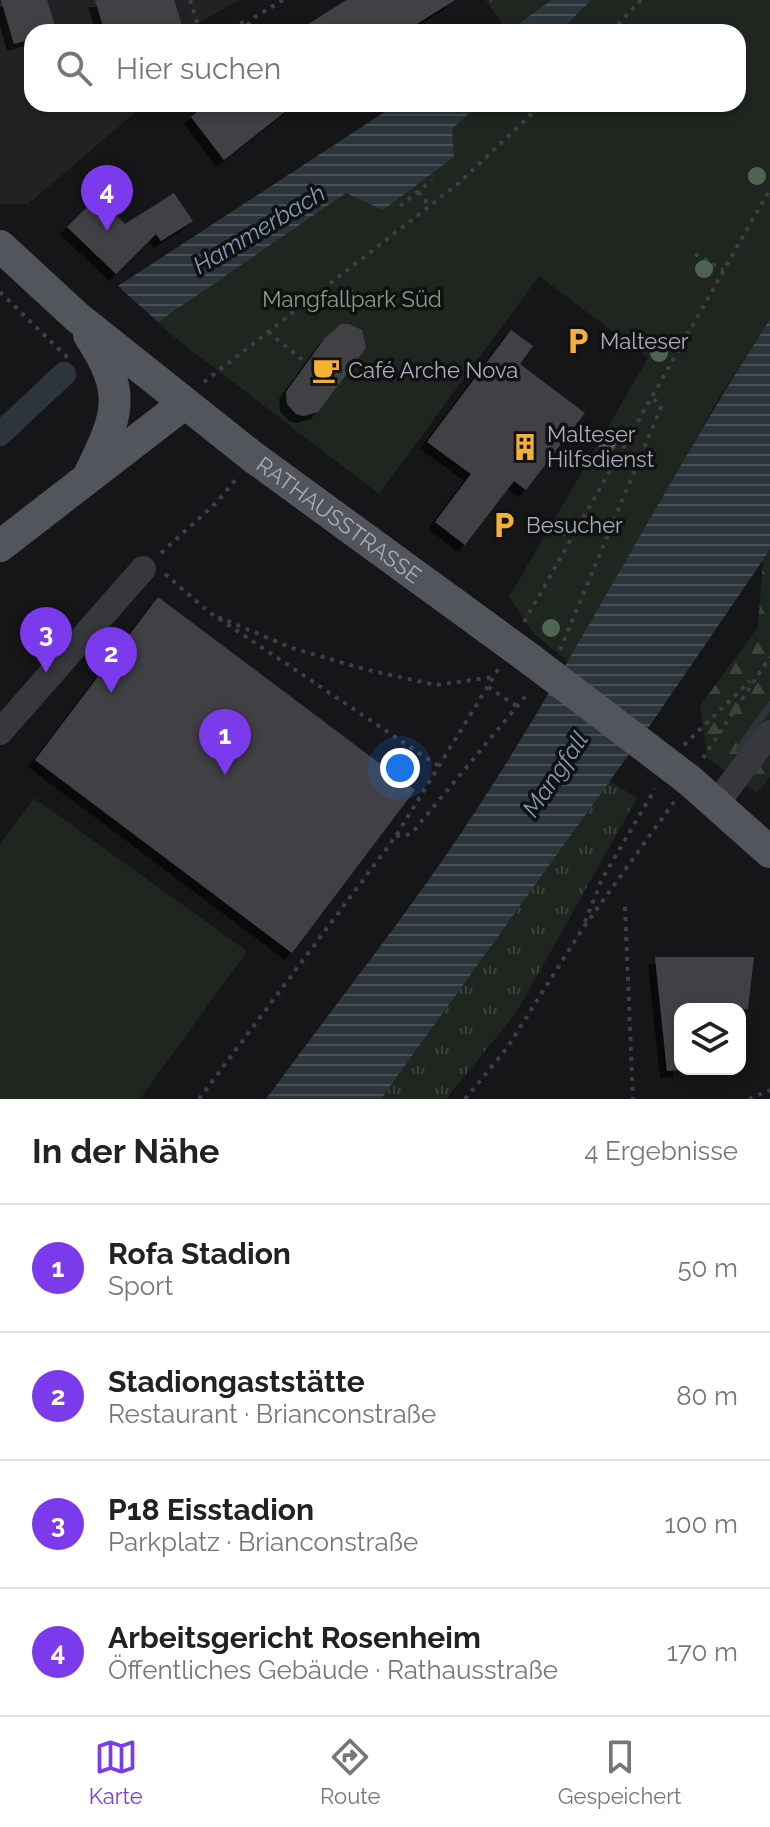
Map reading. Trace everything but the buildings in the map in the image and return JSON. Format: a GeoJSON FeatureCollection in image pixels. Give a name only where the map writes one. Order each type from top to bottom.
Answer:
{"type":"FeatureCollection","features":[{"type":"Feature","properties":{"kind":"main road","name":"RATHAUSSTRASSE"},"geometry":{"type":"LineString","coordinates":[[0,246],[77,317],[194,386],[253,457],[676,772],[770,852]]}},
{"type":"Feature","properties":{"kind":"main road"},"geometry":{"type":"LineString","coordinates":[[77,317],[104,357],[117,401],[112,426],[87,480]]}},
{"type":"Feature","properties":{"kind":"main road"},"geometry":{"type":"LineString","coordinates":[[0,546],[87,480],[194,386]]}},
{"type":"Feature","properties":{"kind":"lane"},"geometry":{"type":"LineString","coordinates":[[0,732],[148,565]]}},
{"type":"Feature","properties":{"kind":"lane"},"geometry":{"type":"LineString","coordinates":[[715,805],[770,733]]}},
{"type":"Feature","properties":{"kind":"path"},"geometry":{"type":"LineString","coordinates":[[190,0],[198,24]]}},
{"type":"Feature","properties":{"kind":"path"},"geometry":{"type":"LineString","coordinates":[[240,24],[283,0]]}},
{"type":"Feature","properties":{"kind":"path"},"geometry":{"type":"LineString","coordinates":[[618,24],[641,0]]}},
{"type":"Feature","properties":{"kind":"path"},"geometry":{"type":"LineString","coordinates":[[248,24],[255,17]]}},
{"type":"Feature","properties":{"kind":"path"},"geometry":{"type":"LineString","coordinates":[[194,386],[459,183],[534,112]]}},
{"type":"Feature","properties":{"kind":"path"},"geometry":{"type":"LineString","coordinates":[[400,206],[432,180]]}},
{"type":"Feature","properties":{"kind":"path"},"geometry":{"type":"LineString","coordinates":[[529,612],[654,399],[770,189]]}},
{"type":"Feature","properties":{"kind":"path"},"geometry":{"type":"LineString","coordinates":[[418,192],[430,206]]}},
{"type":"Feature","properties":{"kind":"path"},"geometry":{"type":"LineString","coordinates":[[695,254],[723,270]]}},
{"type":"Feature","properties":{"kind":"path"},"geometry":{"type":"LineString","coordinates":[[0,292],[78,367]]}},
{"type":"Feature","properties":{"kind":"path"},"geometry":{"type":"LineString","coordinates":[[268,332],[306,363]]}},
{"type":"Feature","properties":{"kind":"path"},"geometry":{"type":"LineString","coordinates":[[194,386],[216,391]]}},
{"type":"Feature","properties":{"kind":"path"},"geometry":{"type":"LineString","coordinates":[[209,612],[292,648],[435,685],[494,677],[532,662],[561,648],[661,407],[654,399]]}},
{"type":"Feature","properties":{"kind":"path"},"geometry":{"type":"LineString","coordinates":[[238,476],[217,502],[148,565],[209,612],[440,767]]}},
{"type":"Feature","properties":{"kind":"path"},"geometry":{"type":"LineString","coordinates":[[583,928],[602,879],[676,772],[770,657]]}},
{"type":"Feature","properties":{"kind":"path"},"geometry":{"type":"LineString","coordinates":[[396,836],[411,834],[518,707],[532,662]]}},
{"type":"Feature","properties":{"kind":"path"},"geometry":{"type":"LineString","coordinates":[[199,1099],[396,836],[494,677]]}},
{"type":"Feature","properties":{"kind":"path"},"geometry":{"type":"LineString","coordinates":[[465,1099],[507,1048],[583,928],[676,772],[686,742],[754,677]]}},
{"type":"Feature","properties":{"kind":"path"},"geometry":{"type":"LineString","coordinates":[[488,687],[518,707]]}},
{"type":"Feature","properties":{"kind":"path"},"geometry":{"type":"LineString","coordinates":[[625,907],[633,1099]]}},
{"type":"Feature","properties":{"kind":"path"},"geometry":{"type":"LineString","coordinates":[[749,1099],[770,1090]]}},
{"type":"Feature","properties":{"kind":"shaded area"},"geometry":{"type":"Polygon","coordinates":[[[0,0],[239,0],[197,24],[24,24],[24,112],[136,112],[28,204],[0,204],[0,0]]]}},
{"type":"Feature","properties":{"kind":"green space","name":"Mangfallpark Süd"},"geometry":{"type":"Polygon","coordinates":[[[486,0],[770,0],[770,319],[717,401],[569,662],[534,634],[509,597],[648,358],[539,276],[379,494],[174,337],[118,286],[385,112],[746,112],[746,24],[502,24],[486,0]]]}},
{"type":"Feature","properties":{"kind":"green space"},"geometry":{"type":"Polygon","coordinates":[[[770,549],[770,777],[757,793],[707,758],[700,706],[758,627],[763,560],[770,549]]]}},
{"type":"Feature","properties":{"kind":"green space"},"geometry":{"type":"Polygon","coordinates":[[[609,781],[637,798],[516,1013],[446,1099],[381,1099],[609,781]]]}},
{"type":"Feature","properties":{"kind":"green space"},"geometry":{"type":"Polygon","coordinates":[[[34,798],[247,951],[140,1099],[0,1099],[0,844],[34,798]]]}},
{"type":"Feature","properties":{"kind":"water"},"geometry":{"type":"Polygon","coordinates":[[[552,0],[591,0],[567,24],[518,24],[552,0]]]}},
{"type":"Feature","properties":{"kind":"water"},"geometry":{"type":"Polygon","coordinates":[[[385,112],[470,112],[452,129],[454,157],[383,210],[346,193],[158,322],[118,286],[385,112]]]}},
{"type":"Feature","properties":{"kind":"water","name":"Mangfall"},"geometry":{"type":"Polygon","coordinates":[[[770,319],[770,549],[763,560],[653,721],[381,1099],[266,1099],[400,919],[477,809],[770,319]]]}},
{"type":"Feature","properties":{"kind":"waterway","name":"Hammerbach"},"geometry":{"type":"LineString","coordinates":[[0,434],[64,374]]}},
{"type":"Feature","properties":{"kind":"waterway"},"geometry":{"type":"LineString","coordinates":[[739,749],[770,705]]}},
{"type":"Feature","properties":{"kind":"place","name":"Arbeitsgericht Rosenheim"},"geometry":{"type":"Point","coordinates":[107,231]}},
{"type":"Feature","properties":{"kind":"place","name":"Malteser"},"geometry":{"type":"Point","coordinates":[578,341]}},
{"type":"Feature","properties":{"kind":"place","name":"Café Arche Nova"},"geometry":{"type":"Point","coordinates":[326,370]}},
{"type":"Feature","properties":{"kind":"place","name":"Malteser Hilfsdienst"},"geometry":{"type":"Point","coordinates":[525,447]}},
{"type":"Feature","properties":{"kind":"place","name":"Besucher"},"geometry":{"type":"Point","coordinates":[504,525]}},
{"type":"Feature","properties":{"kind":"place","name":"P18 Eisstadion"},"geometry":{"type":"Point","coordinates":[46,673]}},
{"type":"Feature","properties":{"kind":"place","name":"Stadiongaststätte"},"geometry":{"type":"Point","coordinates":[111,693]}},
{"type":"Feature","properties":{"kind":"place","name":"Rofa Stadion"},"geometry":{"type":"Point","coordinates":[225,775]}}]}
